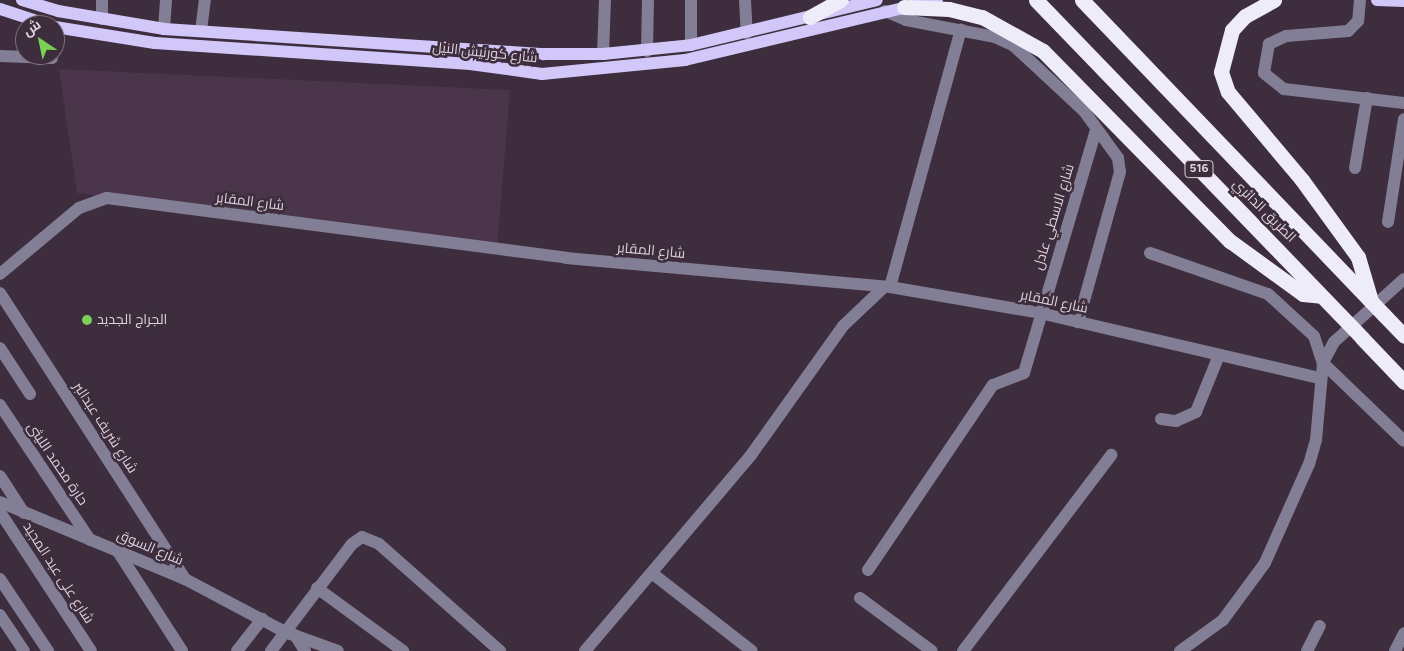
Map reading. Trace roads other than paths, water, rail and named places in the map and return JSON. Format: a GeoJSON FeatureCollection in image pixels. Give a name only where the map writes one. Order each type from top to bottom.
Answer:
{"type":"FeatureCollection","features":[{"type":"Feature","properties":{"kind":"highway"},"geometry":{"type":"LineString","coordinates":[[810,17],[841,0]]}},
{"type":"Feature","properties":{"kind":"highway","name":"الطريق الدائري"},"geometry":{"type":"LineString","coordinates":[[1036,0],[1404,382]]}},
{"type":"Feature","properties":{"kind":"highway","name":"الطريق الدائري"},"geometry":{"type":"LineString","coordinates":[[1082,0],[1404,336]]}},
{"type":"Feature","properties":{"kind":"highway"},"geometry":{"type":"LineString","coordinates":[[1274,0],[1244,16],[1232,30],[1221,59],[1228,92],[1302,180],[1358,257],[1372,302]]}},
{"type":"Feature","properties":{"kind":"highway"},"geometry":{"type":"LineString","coordinates":[[904,7],[949,9],[982,17],[1043,50],[1230,241],[1303,294],[1322,296]]}},
{"type":"Feature","properties":{"kind":"main road","name":"شارع كورنيش النيل"},"geometry":{"type":"LineString","coordinates":[[22,0],[102,19],[164,29],[544,54],[603,54],[691,45],[747,33],[877,0]]}},
{"type":"Feature","properties":{"kind":"main road","name":"شارع كورنيش النيل"},"geometry":{"type":"LineString","coordinates":[[65,29],[155,43],[470,64],[542,74],[685,60],[937,0]]}},
{"type":"Feature","properties":{"kind":"main road"},"geometry":{"type":"LineString","coordinates":[[1377,0],[1404,1]]}},
{"type":"Feature","properties":{"kind":"main road"},"geometry":{"type":"LineString","coordinates":[[0,9],[18,15]]}},
{"type":"Feature","properties":{"kind":"main road"},"geometry":{"type":"LineString","coordinates":[[542,74],[535,64],[544,54]]}},
{"type":"Feature","properties":{"kind":"street"},"geometry":{"type":"LineString","coordinates":[[102,0],[102,19]]}},
{"type":"Feature","properties":{"kind":"street"},"geometry":{"type":"LineString","coordinates":[[164,29],[166,0]]}},
{"type":"Feature","properties":{"kind":"street"},"geometry":{"type":"LineString","coordinates":[[201,32],[205,0]]}},
{"type":"Feature","properties":{"kind":"street"},"geometry":{"type":"LineString","coordinates":[[603,54],[605,0]]}},
{"type":"Feature","properties":{"kind":"street"},"geometry":{"type":"LineString","coordinates":[[647,51],[648,0]]}},
{"type":"Feature","properties":{"kind":"street"},"geometry":{"type":"LineString","coordinates":[[691,0],[691,45]]}},
{"type":"Feature","properties":{"kind":"street"},"geometry":{"type":"LineString","coordinates":[[745,0],[747,33]]}},
{"type":"Feature","properties":{"kind":"street"},"geometry":{"type":"LineString","coordinates":[[1360,0],[1359,18],[1351,29],[1277,38],[1269,44],[1262,64],[1276,86],[1404,103]]}},
{"type":"Feature","properties":{"kind":"street"},"geometry":{"type":"LineString","coordinates":[[885,11],[906,20],[995,37],[1023,52],[1079,106],[1118,158],[1120,172],[1078,322]]}},
{"type":"Feature","properties":{"kind":"street"},"geometry":{"type":"LineString","coordinates":[[585,651],[653,574],[751,455],[828,345],[887,287],[962,30]]}},
{"type":"Feature","properties":{"kind":"street"},"geometry":{"type":"LineString","coordinates":[[0,56],[15,57]]}},
{"type":"Feature","properties":{"kind":"street"},"geometry":{"type":"LineString","coordinates":[[1354,168],[1367,98]]}},
{"type":"Feature","properties":{"kind":"street"},"geometry":{"type":"LineString","coordinates":[[1388,222],[1404,119]]}},
{"type":"Feature","properties":{"kind":"street","name":"شارع الاسطي عادل"},"geometry":{"type":"LineString","coordinates":[[868,570],[993,385],[1024,373],[1040,313],[1096,130]]}},
{"type":"Feature","properties":{"kind":"street","name":"شارع المقابر"},"geometry":{"type":"LineString","coordinates":[[0,274],[79,208],[108,198],[566,258],[887,287],[1040,313],[1319,378]]}},
{"type":"Feature","properties":{"kind":"street"},"geometry":{"type":"LineString","coordinates":[[1150,253],[1268,294],[1314,336],[1323,362],[1404,441]]}},
{"type":"Feature","properties":{"kind":"street"},"geometry":{"type":"LineString","coordinates":[[1180,651],[1223,620],[1265,563],[1310,464],[1316,440],[1319,378],[1323,362],[1334,342],[1404,279]]}},
{"type":"Feature","properties":{"kind":"street","name":"شارع شريف عبدالبر"},"geometry":{"type":"LineString","coordinates":[[0,293],[185,579]]}},
{"type":"Feature","properties":{"kind":"street"},"geometry":{"type":"LineString","coordinates":[[0,348],[30,394]]}},
{"type":"Feature","properties":{"kind":"street"},"geometry":{"type":"LineString","coordinates":[[1161,419],[1176,422],[1196,412],[1219,355]]}},
{"type":"Feature","properties":{"kind":"street","name":"حارة محمد الليثى"},"geometry":{"type":"LineString","coordinates":[[0,405],[90,540]]}},
{"type":"Feature","properties":{"kind":"street"},"geometry":{"type":"LineString","coordinates":[[963,651],[1111,454]]}},
{"type":"Feature","properties":{"kind":"street"},"geometry":{"type":"LineString","coordinates":[[0,476],[24,512]]}},
{"type":"Feature","properties":{"kind":"street","name":"شارع السوق"},"geometry":{"type":"LineString","coordinates":[[0,502],[185,579],[290,633],[338,651]]}},
{"type":"Feature","properties":{"kind":"street","name":"شارع على عبد المجيد"},"geometry":{"type":"LineString","coordinates":[[0,512],[91,651]]}},
{"type":"Feature","properties":{"kind":"street"},"geometry":{"type":"LineString","coordinates":[[271,651],[290,633],[316,588],[352,544],[368,537],[500,651]]}},
{"type":"Feature","properties":{"kind":"street"},"geometry":{"type":"LineString","coordinates":[[117,550],[182,651]]}},
{"type":"Feature","properties":{"kind":"street"},"geometry":{"type":"LineString","coordinates":[[653,574],[752,651]]}},
{"type":"Feature","properties":{"kind":"street"},"geometry":{"type":"LineString","coordinates":[[0,579],[48,651]]}},
{"type":"Feature","properties":{"kind":"street"},"geometry":{"type":"LineString","coordinates":[[316,588],[403,651]]}},
{"type":"Feature","properties":{"kind":"street"},"geometry":{"type":"LineString","coordinates":[[860,598],[932,651]]}},
{"type":"Feature","properties":{"kind":"street"},"geometry":{"type":"LineString","coordinates":[[0,615],[24,651]]}},
{"type":"Feature","properties":{"kind":"street"},"geometry":{"type":"LineString","coordinates":[[237,651],[262,619]]}},
{"type":"Feature","properties":{"kind":"street"},"geometry":{"type":"LineString","coordinates":[[1307,651],[1320,626]]}},
{"type":"Feature","properties":{"kind":"street"},"geometry":{"type":"LineString","coordinates":[[290,633],[305,651]]}},
{"type":"Feature","properties":{"kind":"street"},"geometry":{"type":"LineString","coordinates":[[1395,651],[1404,633]]}},
{"type":"Feature","properties":{"kind":"place","name":"الجراج الجديد"},"geometry":{"type":"Point","coordinates":[87,320]}}]}
